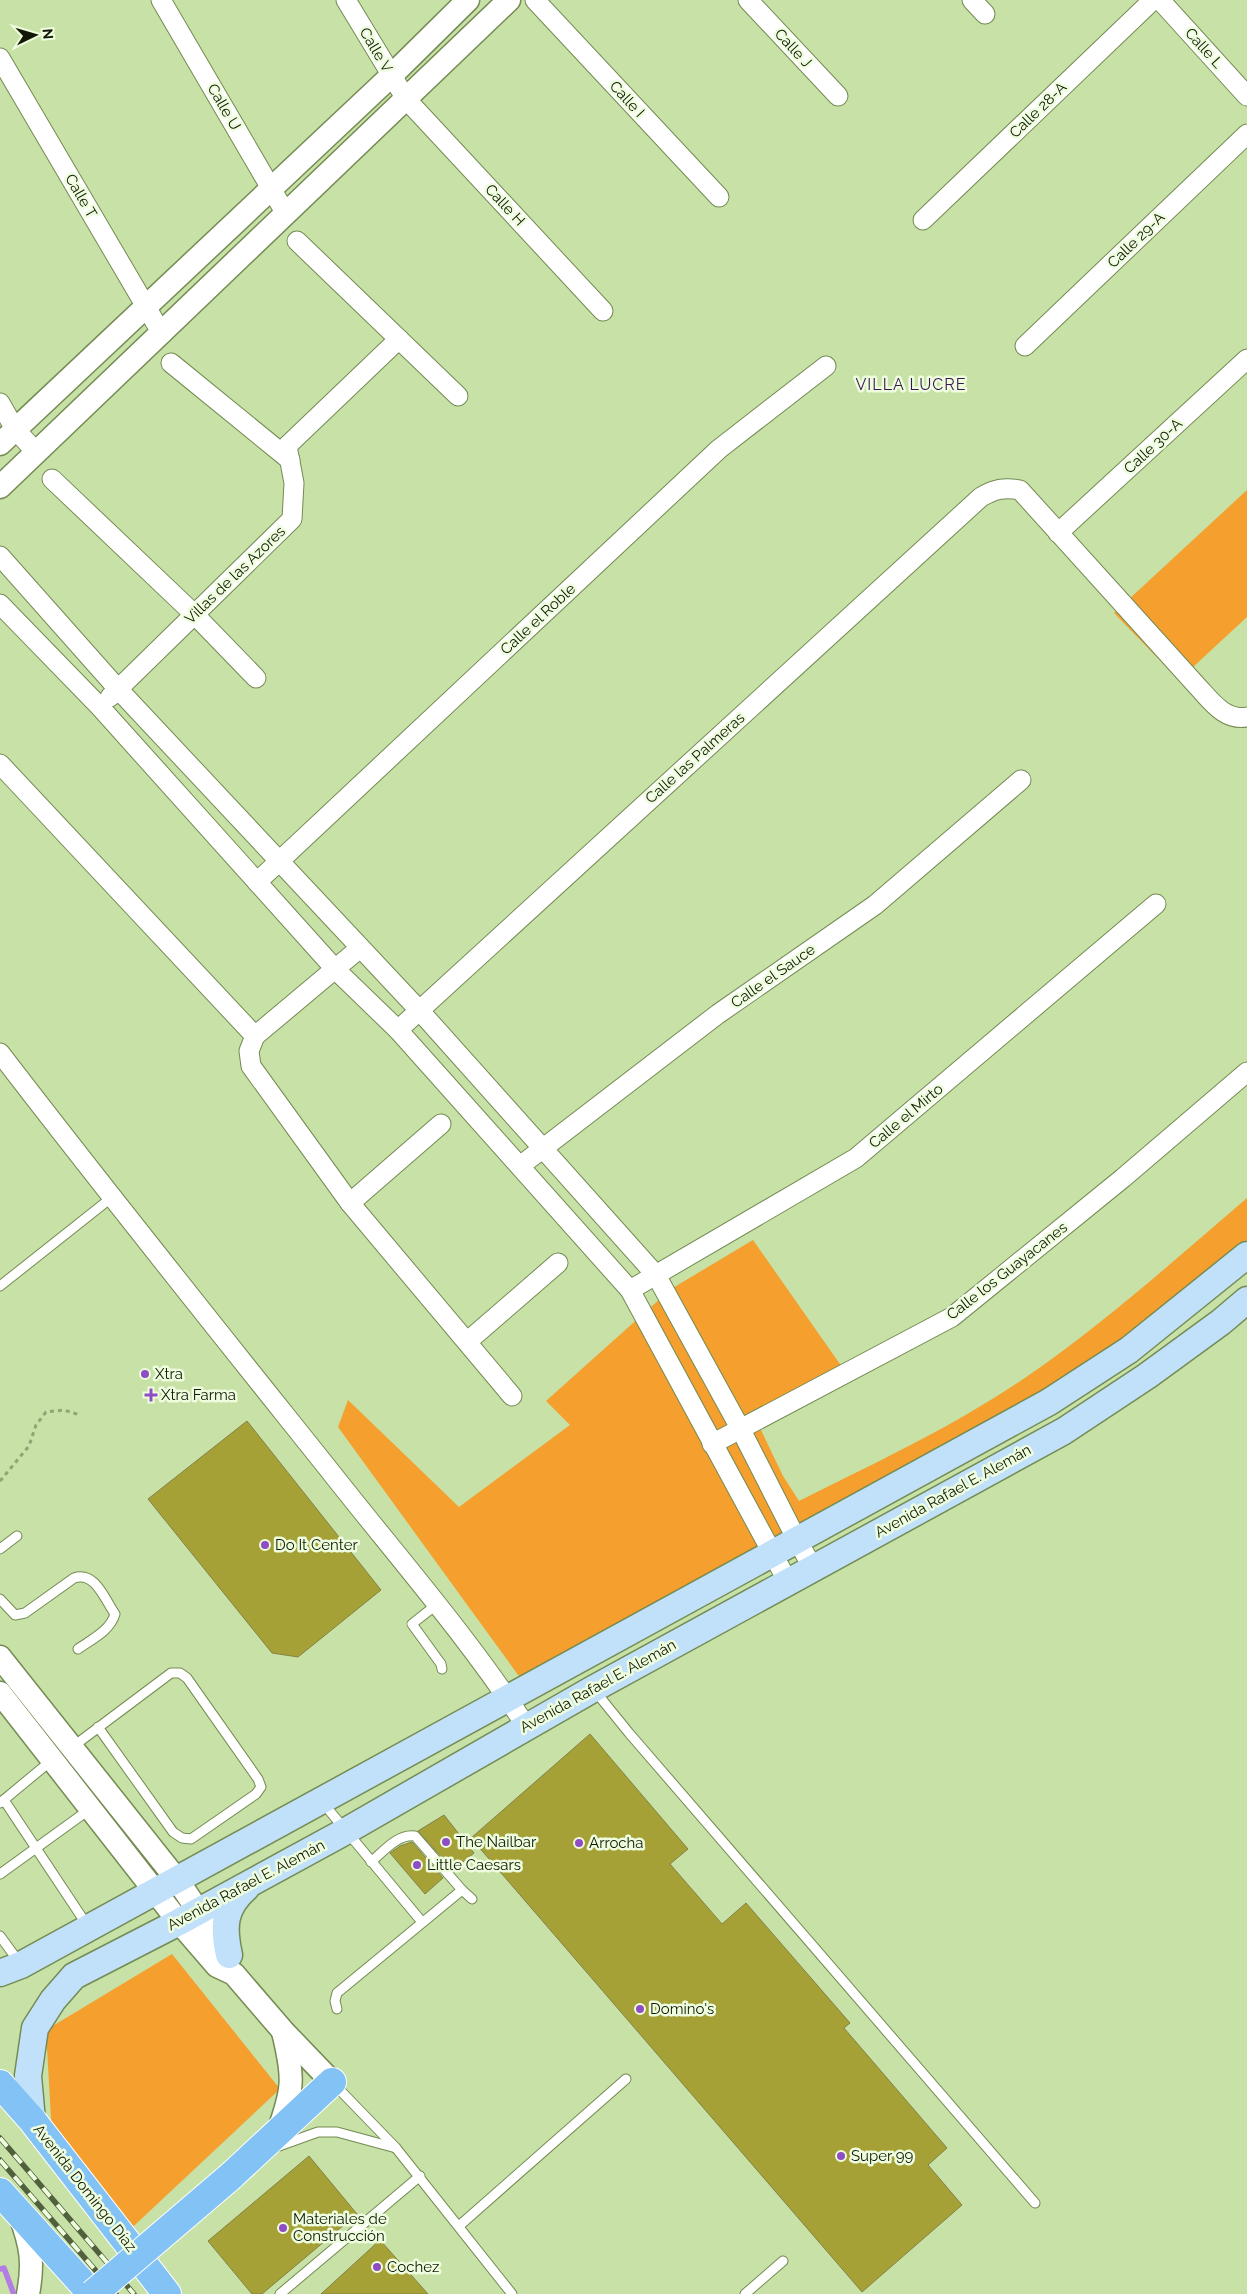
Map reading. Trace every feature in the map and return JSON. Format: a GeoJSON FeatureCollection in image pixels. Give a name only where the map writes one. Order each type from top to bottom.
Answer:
{"type":"FeatureCollection","features":[{"type":"Feature","properties":{"kind":"main road"},"geometry":{"type":"LineString","coordinates":[[10,1969],[178,1881],[1049,1402],[1128,1350],[1247,1255]]}},
{"type":"Feature","properties":{"kind":"main road","name":"Avenida Rafael E. Alemán"},"geometry":{"type":"LineString","coordinates":[[32,2120],[28,2076],[35,2028],[53,2000],[74,1976],[346,1831],[593,1688],[1064,1431],[1147,1376],[1222,1322],[1247,1300]]}},
{"type":"Feature","properties":{"kind":"main road"},"geometry":{"type":"LineString","coordinates":[[231,1964],[224,1935],[227,1914],[236,1896],[252,1882]]}},
{"type":"Feature","properties":{"kind":"main road"},"geometry":{"type":"LineString","coordinates":[[0,2192],[92,2294],[239,2168],[332,2082]]}},
{"type":"Feature","properties":{"kind":"main road","name":"Avenida Domingo Díaz"},"geometry":{"type":"LineString","coordinates":[[0,2084],[32,2120],[168,2294]]}},
{"type":"Feature","properties":{"kind":"street","name":"Calle U"},"geometry":{"type":"LineString","coordinates":[[162,0],[286,214]]}},
{"type":"Feature","properties":{"kind":"street","name":"Calle V"},"geometry":{"type":"LineString","coordinates":[[346,0],[406,98]]}},
{"type":"Feature","properties":{"kind":"street"},"geometry":{"type":"LineString","coordinates":[[8,436],[391,76],[468,0]]}},
{"type":"Feature","properties":{"kind":"street"},"geometry":{"type":"LineString","coordinates":[[0,487],[35,451],[162,334],[509,0]]}},
{"type":"Feature","properties":{"kind":"street","name":"Calle I"},"geometry":{"type":"LineString","coordinates":[[535,0],[719,197]]}},
{"type":"Feature","properties":{"kind":"street","name":"Calle J"},"geometry":{"type":"LineString","coordinates":[[748,0],[838,96]]}},
{"type":"Feature","properties":{"kind":"street"},"geometry":{"type":"LineString","coordinates":[[972,0],[985,14]]}},
{"type":"Feature","properties":{"kind":"street","name":"Calle 28-A"},"geometry":{"type":"LineString","coordinates":[[923,220],[1153,0]]}},
{"type":"Feature","properties":{"kind":"street","name":"Calle L"},"geometry":{"type":"LineString","coordinates":[[1160,0],[1247,96]]}},
{"type":"Feature","properties":{"kind":"street","name":"Calle T"},"geometry":{"type":"LineString","coordinates":[[0,58],[162,334]]}},
{"type":"Feature","properties":{"kind":"street","name":"Calle H"},"geometry":{"type":"LineString","coordinates":[[406,98],[603,311]]}},
{"type":"Feature","properties":{"kind":"street","name":"Calle 29-A"},"geometry":{"type":"LineString","coordinates":[[1025,346],[1247,134]]}},
{"type":"Feature","properties":{"kind":"street"},"geometry":{"type":"LineString","coordinates":[[297,241],[458,396]]}},
{"type":"Feature","properties":{"kind":"street","name":"Villas de las Azores"},"geometry":{"type":"LineString","coordinates":[[100,707],[292,519],[294,483],[287,446],[399,339]]}},
{"type":"Feature","properties":{"kind":"street","name":"Calle 30-A"},"geometry":{"type":"LineString","coordinates":[[1058,533],[1247,359]]}},
{"type":"Feature","properties":{"kind":"street"},"geometry":{"type":"LineString","coordinates":[[171,363],[290,460]]}},
{"type":"Feature","properties":{"kind":"street","name":"Calle el Roble"},"geometry":{"type":"LineString","coordinates":[[257,882],[719,449],[826,366]]}},
{"type":"Feature","properties":{"kind":"street"},"geometry":{"type":"LineString","coordinates":[[0,402],[8,436],[35,451]]}},
{"type":"Feature","properties":{"kind":"street"},"geometry":{"type":"LineString","coordinates":[[52,479],[194,614],[256,678]]}},
{"type":"Feature","properties":{"kind":"street","name":"Calle las Palmeras"},"geometry":{"type":"LineString","coordinates":[[398,1030],[980,497],[994,490],[1007,487],[1020,490],[1058,533]]}},
{"type":"Feature","properties":{"kind":"street"},"geometry":{"type":"LineString","coordinates":[[1058,533],[1224,713],[1237,719],[1247,717]]}},
{"type":"Feature","properties":{"kind":"street"},"geometry":{"type":"LineString","coordinates":[[0,556],[118,689],[419,1010],[656,1275],[740,1428],[813,1568]]}},
{"type":"Feature","properties":{"kind":"street"},"geometry":{"type":"LineString","coordinates":[[0,604],[100,707],[336,970],[398,1030],[630,1290],[771,1554],[788,1582]]}},
{"type":"Feature","properties":{"kind":"street"},"geometry":{"type":"LineString","coordinates":[[0,764],[255,1036]]}},
{"type":"Feature","properties":{"kind":"street","name":"Calle el Sauce"},"geometry":{"type":"LineString","coordinates":[[520,1166],[718,1014],[875,905],[1021,780]]}},
{"type":"Feature","properties":{"kind":"street","name":"Calle el Mirto"},"geometry":{"type":"LineString","coordinates":[[630,1290],[856,1158],[1156,904]]}},
{"type":"Feature","properties":{"kind":"street"},"geometry":{"type":"LineString","coordinates":[[360,948],[255,1036],[250,1051],[252,1066],[350,1203],[468,1341],[512,1396]]}},
{"type":"Feature","properties":{"kind":"street"},"geometry":{"type":"LineString","coordinates":[[0,1053],[111,1198],[436,1605],[508,1698],[526,1726]]}},
{"type":"Feature","properties":{"kind":"street","name":"Calle los Guayacanes"},"geometry":{"type":"LineString","coordinates":[[712,1444],[952,1317],[1123,1178],[1247,1072]]}},
{"type":"Feature","properties":{"kind":"street"},"geometry":{"type":"LineString","coordinates":[[350,1203],[441,1124]]}},
{"type":"Feature","properties":{"kind":"street"},"geometry":{"type":"LineString","coordinates":[[468,1341],[558,1262]]}},
{"type":"Feature","properties":{"kind":"street"},"geometry":{"type":"LineString","coordinates":[[0,1657],[62,1754],[90,1809],[155,1892],[189,1916]]}},
{"type":"Feature","properties":{"kind":"street"},"geometry":{"type":"LineString","coordinates":[[1,1698],[62,1754],[178,1881],[189,1916],[217,1966],[231,1964],[283,2031],[332,2082]]}},
{"type":"Feature","properties":{"kind":"street"},"geometry":{"type":"LineString","coordinates":[[278,2132],[289,2103],[292,2086],[291,2064],[283,2031]]}},
{"type":"Feature","properties":{"kind":"street"},"geometry":{"type":"LineString","coordinates":[[20,2215],[30,2242],[32,2271],[28,2294]]}},
{"type":"Feature","properties":{"kind":"lane"},"geometry":{"type":"LineString","coordinates":[[0,1285],[111,1198]]}},
{"type":"Feature","properties":{"kind":"lane"},"geometry":{"type":"LineString","coordinates":[[0,1549],[17,1536]]}},
{"type":"Feature","properties":{"kind":"lane"},"geometry":{"type":"LineString","coordinates":[[0,1599],[15,1615],[25,1613],[74,1578],[82,1576],[91,1578],[115,1614],[112,1622],[106,1629],[78,1649]]}},
{"type":"Feature","properties":{"kind":"lane"},"geometry":{"type":"LineString","coordinates":[[436,1605],[412,1624],[441,1664],[442,1669]]}},
{"type":"Feature","properties":{"kind":"lane"},"geometry":{"type":"LineString","coordinates":[[89,1928],[2,1801],[62,1754],[98,1727],[171,1673],[180,1673],[186,1678],[258,1778],[261,1787],[256,1794],[191,1839],[182,1838],[173,1832],[98,1727]]}},
{"type":"Feature","properties":{"kind":"lane"},"geometry":{"type":"LineString","coordinates":[[593,1688],[629,1734],[1035,2203]]}},
{"type":"Feature","properties":{"kind":"lane"},"geometry":{"type":"LineString","coordinates":[[321,1802],[422,1922]]}},
{"type":"Feature","properties":{"kind":"lane"},"geometry":{"type":"LineString","coordinates":[[0,1874],[90,1809]]}},
{"type":"Feature","properties":{"kind":"lane"},"geometry":{"type":"LineString","coordinates":[[371,1862],[399,1838],[408,1835],[416,1836],[472,1899]]}},
{"type":"Feature","properties":{"kind":"lane"},"geometry":{"type":"LineString","coordinates":[[337,2009],[335,2000],[337,1993],[462,1890]]}},
{"type":"Feature","properties":{"kind":"lane"},"geometry":{"type":"LineString","coordinates":[[0,1936],[10,1969]]}},
{"type":"Feature","properties":{"kind":"lane"},"geometry":{"type":"LineString","coordinates":[[459,2226],[626,2079]]}},
{"type":"Feature","properties":{"kind":"lane"},"geometry":{"type":"LineString","coordinates":[[332,2082],[396,2148],[420,2176],[512,2294]]}},
{"type":"Feature","properties":{"kind":"lane"},"geometry":{"type":"LineString","coordinates":[[239,2168],[286,2142],[318,2132],[337,2132],[396,2148]]}},
{"type":"Feature","properties":{"kind":"lane"},"geometry":{"type":"LineString","coordinates":[[280,2294],[420,2176]]}},
{"type":"Feature","properties":{"kind":"lane"},"geometry":{"type":"LineString","coordinates":[[745,2294],[783,2261]]}},
{"type":"Feature","properties":{"kind":"path"},"geometry":{"type":"LineString","coordinates":[[0,1481],[29,1446],[36,1425],[46,1412],[64,1410],[80,1415]]}},
{"type":"Feature","properties":{"kind":"shaded area"},"geometry":{"type":"Polygon","coordinates":[[[1247,490],[1247,617],[1179,680],[1114,613],[1247,490]]]}},
{"type":"Feature","properties":{"kind":"shaded area"},"geometry":{"type":"Polygon","coordinates":[[[1247,1198],[1247,1240],[1114,1350],[1033,1403],[521,1679],[338,1427],[348,1400],[459,1507],[570,1425],[546,1401],[671,1289],[753,1240],[849,1377],[760,1428],[783,1476],[799,1501],[889,1456],[1004,1392],[1088,1332],[1247,1198]]]}},
{"type":"Feature","properties":{"kind":"shaded area"},"geometry":{"type":"Polygon","coordinates":[[[172,1954],[280,2089],[121,2238],[52,2136],[46,2030],[172,1954]]]}},
{"type":"Feature","properties":{"kind":"building","name":"Do It Center"},"geometry":{"type":"Polygon","coordinates":[[[247,1421],[381,1590],[298,1657],[272,1653],[148,1499],[247,1421]]]}},
{"type":"Feature","properties":{"kind":"building"},"geometry":{"type":"Polygon","coordinates":[[[590,1734],[688,1849],[670,1864],[722,1924],[746,1903],[850,2023],[844,2028],[947,2148],[928,2165],[962,2205],[862,2292],[471,1838],[590,1734]]]}},
{"type":"Feature","properties":{"kind":"building","name":"The Nailbar"},"geometry":{"type":"Polygon","coordinates":[[[444,1815],[474,1853],[453,1870],[418,1831],[444,1815]]]}},
{"type":"Feature","properties":{"kind":"building","name":"Little Caesars"},"geometry":{"type":"Polygon","coordinates":[[[412,1842],[443,1878],[425,1894],[390,1853],[400,1846],[412,1842]]]}},
{"type":"Feature","properties":{"kind":"building","name":"Materiales de Construcción"},"geometry":{"type":"Polygon","coordinates":[[[309,2156],[357,2214],[262,2294],[252,2294],[208,2241],[309,2156]]]}},
{"type":"Feature","properties":{"kind":"building","name":"Cochez"},"geometry":{"type":"Polygon","coordinates":[[[380,2240],[428,2294],[321,2294],[380,2240]]]}},
{"type":"Feature","properties":{"kind":"waterway"},"geometry":{"type":"LineString","coordinates":[[0,2269],[4,2268],[13,2292]]}},
{"type":"Feature","properties":{"kind":"railway"},"geometry":{"type":"LineString","coordinates":[[0,2138],[134,2294]]}},
{"type":"Feature","properties":{"kind":"railway"},"geometry":{"type":"LineString","coordinates":[[0,2160],[116,2294]]}},
{"type":"Feature","properties":{"kind":"place","name":"Xtra"},"geometry":{"type":"Point","coordinates":[145,1374]}},
{"type":"Feature","properties":{"kind":"place","name":"Xtra Farma"},"geometry":{"type":"Point","coordinates":[151,1395]}},
{"type":"Feature","properties":{"kind":"place","name":"Do It Center"},"geometry":{"type":"Point","coordinates":[265,1545]}},
{"type":"Feature","properties":{"kind":"place","name":"The Nailbar"},"geometry":{"type":"Point","coordinates":[446,1842]}},
{"type":"Feature","properties":{"kind":"place","name":"Arrocha"},"geometry":{"type":"Point","coordinates":[579,1843]}},
{"type":"Feature","properties":{"kind":"place","name":"Little Caesars"},"geometry":{"type":"Point","coordinates":[417,1865]}},
{"type":"Feature","properties":{"kind":"place","name":"Domino's"},"geometry":{"type":"Point","coordinates":[640,2009]}},
{"type":"Feature","properties":{"kind":"place","name":"Super 99"},"geometry":{"type":"Point","coordinates":[841,2156]}},
{"type":"Feature","properties":{"kind":"place","name":"Materiales de Construcción"},"geometry":{"type":"Point","coordinates":[283,2228]}},
{"type":"Feature","properties":{"kind":"place","name":"Cochez"},"geometry":{"type":"Point","coordinates":[377,2267]}},
{"type":"Feature","properties":{"kind":"district","name":"VILLA LUCRE"},"geometry":{"type":"Point","coordinates":[911,384]}}]}
